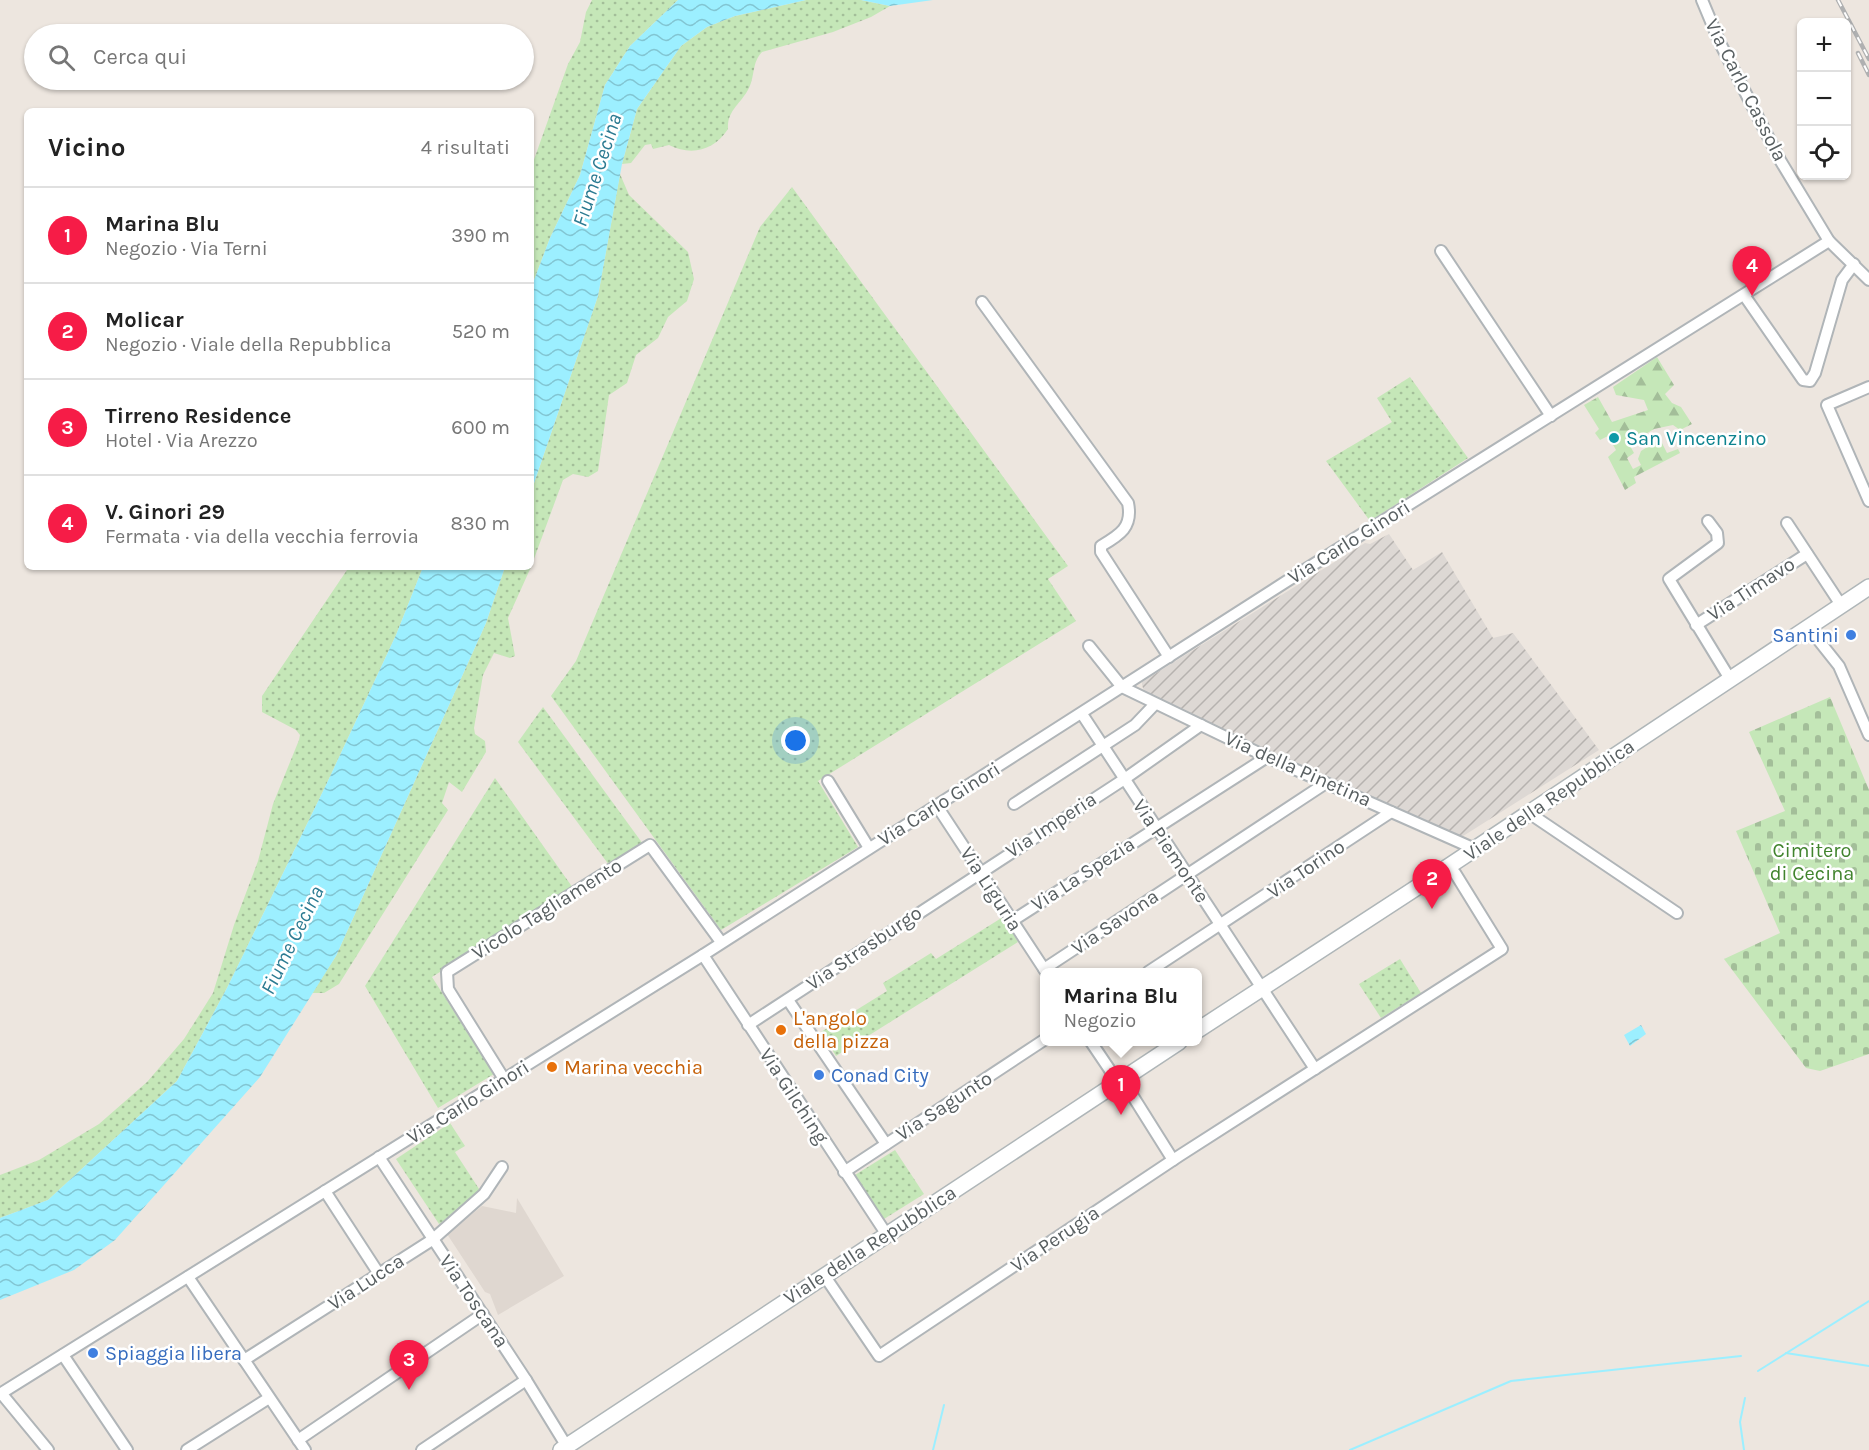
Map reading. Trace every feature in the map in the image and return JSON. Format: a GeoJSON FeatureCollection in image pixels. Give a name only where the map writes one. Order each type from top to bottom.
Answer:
{"type":"FeatureCollection","features":[{"type":"Feature","properties":{"kind":"street","name":"Via Carlo Cassola"},"geometry":{"type":"LineString","coordinates":[[1702,0],[1720,42],[1780,160],[1829,241]]}},
{"type":"Feature","properties":{"kind":"street"},"geometry":{"type":"LineString","coordinates":[[1829,241],[1869,280]]}},
{"type":"Feature","properties":{"kind":"street","name":"Via Carlo Ginori"},"geometry":{"type":"LineString","coordinates":[[1,1393],[703,956],[721,942],[1169,657],[1829,241]]}},
{"type":"Feature","properties":{"kind":"street"},"geometry":{"type":"LineString","coordinates":[[1441,251],[1551,416]]}},
{"type":"Feature","properties":{"kind":"street"},"geometry":{"type":"LineString","coordinates":[[1744,295],[1803,380],[1809,381],[1815,373],[1842,280],[1854,264]]}},
{"type":"Feature","properties":{"kind":"street"},"geometry":{"type":"LineString","coordinates":[[982,302],[1128,503],[1131,517],[1123,534],[1101,546],[1101,552],[1169,657]]}},
{"type":"Feature","properties":{"kind":"street"},"geometry":{"type":"LineString","coordinates":[[1869,387],[1827,405],[1869,501]]}},
{"type":"Feature","properties":{"kind":"street"},"geometry":{"type":"LineString","coordinates":[[1708,521],[1717,533],[1718,543],[1669,579],[1730,680]]}},
{"type":"Feature","properties":{"kind":"street"},"geometry":{"type":"LineString","coordinates":[[1787,523],[1841,605]]}},
{"type":"Feature","properties":{"kind":"street","name":"Via Timavo"},"geometry":{"type":"LineString","coordinates":[[1696,625],[1807,554]]}},
{"type":"Feature","properties":{"kind":"street","name":"Viale della Repubblica"},"geometry":{"type":"LineString","coordinates":[[1202,1027],[1475,849],[1869,586]]}},
{"type":"Feature","properties":{"kind":"street"},"geometry":{"type":"LineString","coordinates":[[1808,627],[1839,666],[1869,735]]}},
{"type":"Feature","properties":{"kind":"street"},"geometry":{"type":"LineString","coordinates":[[1089,646],[1122,687]]}},
{"type":"Feature","properties":{"kind":"street","name":"Via della Pinetina"},"geometry":{"type":"LineString","coordinates":[[1122,687],[1267,757],[1475,849]]}},
{"type":"Feature","properties":{"kind":"street"},"geometry":{"type":"LineString","coordinates":[[1014,804],[1135,725],[1155,704]]}},
{"type":"Feature","properties":{"kind":"street","name":"Via Piemonte"},"geometry":{"type":"LineString","coordinates":[[1082,714],[1123,780],[1315,1069]]}},
{"type":"Feature","properties":{"kind":"street","name":"Via Imperia"},"geometry":{"type":"LineString","coordinates":[[980,871],[1123,780],[1201,725]]}},
{"type":"Feature","properties":{"kind":"street","name":"Via La Spezia"},"geometry":{"type":"LineString","coordinates":[[1012,921],[1267,757]]}},
{"type":"Feature","properties":{"kind":"street"},"geometry":{"type":"LineString","coordinates":[[828,781],[869,848]]}},
{"type":"Feature","properties":{"kind":"street","name":"Via Savona"},"geometry":{"type":"LineString","coordinates":[[1049,968],[1186,874],[1326,783]]}},
{"type":"Feature","properties":{"kind":"street","name":"Via Liguria"},"geometry":{"type":"LineString","coordinates":[[937,806],[1043,968]]}},
{"type":"Feature","properties":{"kind":"street","name":"Via Torino"},"geometry":{"type":"LineString","coordinates":[[1154,968],[1391,812]]}},
{"type":"Feature","properties":{"kind":"street"},"geometry":{"type":"LineString","coordinates":[[1529,813],[1677,913]]}},
{"type":"Feature","properties":{"kind":"street","name":"Vicolo Tagliamento"},"geometry":{"type":"LineString","coordinates":[[504,1079],[448,989],[447,972],[650,845],[721,942]]}},
{"type":"Feature","properties":{"kind":"street","name":"Via Perugia"},"geometry":{"type":"LineString","coordinates":[[825,1275],[879,1356],[1173,1160],[1502,949],[1455,873],[1448,866]]}},
{"type":"Feature","properties":{"kind":"street","name":"Via Strasburgo"},"geometry":{"type":"LineString","coordinates":[[748,1025],[980,871]]}},
{"type":"Feature","properties":{"kind":"street","name":"Via Gilching"},"geometry":{"type":"LineString","coordinates":[[703,956],[887,1235]]}},
{"type":"Feature","properties":{"kind":"street"},"geometry":{"type":"LineString","coordinates":[[788,1000],[886,1144]]}},
{"type":"Feature","properties":{"kind":"street","name":"Via Sagunto"},"geometry":{"type":"LineString","coordinates":[[844,1172],[1040,1043]]}},
{"type":"Feature","properties":{"kind":"street"},"geometry":{"type":"LineString","coordinates":[[1094,1046],[1118,1082],[1129,1090],[1173,1160]]}},
{"type":"Feature","properties":{"kind":"street","name":"Viale della Repubblica"},"geometry":{"type":"LineString","coordinates":[[566,1449],[1172,1046]]}},
{"type":"Feature","properties":{"kind":"street","name":"Via Toscana"},"geometry":{"type":"LineString","coordinates":[[379,1157],[526,1380],[566,1449]]}},
{"type":"Feature","properties":{"kind":"street","name":"Via Lucca"},"geometry":{"type":"LineString","coordinates":[[244,1360],[432,1240],[484,1194],[502,1167]]}},
{"type":"Feature","properties":{"kind":"street"},"geometry":{"type":"LineString","coordinates":[[325,1191],[379,1274]]}},
{"type":"Feature","properties":{"kind":"street"},"geometry":{"type":"LineString","coordinates":[[188,1277],[305,1450]]}},
{"type":"Feature","properties":{"kind":"street"},"geometry":{"type":"LineString","coordinates":[[298,1440],[483,1314]]}},
{"type":"Feature","properties":{"kind":"street"},"geometry":{"type":"LineString","coordinates":[[63,1355],[127,1450]]}},
{"type":"Feature","properties":{"kind":"street"},"geometry":{"type":"LineString","coordinates":[[422,1450],[526,1380]]}},
{"type":"Feature","properties":{"kind":"street"},"geometry":{"type":"LineString","coordinates":[[1,1393],[48,1450]]}},
{"type":"Feature","properties":{"kind":"street"},"geometry":{"type":"LineString","coordinates":[[187,1450],[268,1398]]}},
{"type":"Feature","properties":{"kind":"shaded area"},"geometry":{"type":"Polygon","coordinates":[[[1389,534],[1413,570],[1442,552],[1493,638],[1513,633],[1599,750],[1460,838],[1212,726],[1144,691],[1142,685],[1142,682],[1365,543],[1370,544],[1389,534]]]}},
{"type":"Feature","properties":{"kind":"shaded area"},"geometry":{"type":"Polygon","coordinates":[[[517,1198],[564,1276],[498,1315],[490,1294],[485,1292],[447,1234],[482,1206],[516,1213],[517,1198]]]}},
{"type":"Feature","properties":{"kind":"green space"},"geometry":{"type":"Polygon","coordinates":[[[592,0],[678,0],[630,46],[605,85],[580,175],[550,238],[534,280],[534,160],[568,64],[580,42],[586,12],[592,0]]]}},
{"type":"Feature","properties":{"kind":"green space"},"geometry":{"type":"Polygon","coordinates":[[[806,0],[861,0],[890,6],[871,17],[833,32],[762,52],[757,60],[746,94],[732,112],[728,129],[709,147],[694,151],[669,145],[653,149],[651,144],[645,145],[631,163],[622,164],[637,109],[681,46],[707,27],[735,16],[806,0]]]}},
{"type":"Feature","properties":{"kind":"green space"},"geometry":{"type":"Polygon","coordinates":[[[620,174],[629,195],[688,252],[694,279],[687,301],[668,317],[658,338],[636,355],[627,383],[609,395],[598,471],[588,477],[573,474],[563,480],[534,559],[534,483],[598,296],[620,174]]]}},
{"type":"Feature","properties":{"kind":"green space"},"geometry":{"type":"Polygon","coordinates":[[[792,187],[1068,566],[1048,579],[1076,621],[818,781],[858,847],[721,930],[551,696],[576,661],[760,227],[792,187]]]}},
{"type":"Feature","properties":{"kind":"green space"},"geometry":{"type":"Polygon","coordinates":[[[1657,357],[1674,385],[1665,394],[1672,403],[1681,407],[1692,424],[1680,430],[1673,425],[1654,429],[1629,444],[1634,453],[1627,458],[1633,469],[1641,465],[1638,459],[1641,451],[1660,439],[1667,453],[1678,449],[1680,453],[1634,477],[1636,483],[1625,490],[1608,457],[1616,450],[1608,436],[1600,440],[1595,433],[1599,429],[1584,405],[1598,397],[1612,422],[1648,410],[1644,400],[1616,395],[1613,387],[1657,357]]]}},
{"type":"Feature","properties":{"kind":"green space"},"geometry":{"type":"Polygon","coordinates":[[[1410,377],[1468,458],[1370,521],[1326,461],[1392,422],[1377,398],[1410,377]]]}},
{"type":"Feature","properties":{"kind":"green space"},"geometry":{"type":"Polygon","coordinates":[[[347,570],[422,570],[396,635],[327,783],[227,988],[177,1081],[48,1200],[0,1218],[0,1175],[39,1160],[99,1124],[147,1082],[184,1039],[213,993],[234,925],[258,861],[273,804],[300,735],[296,730],[262,712],[262,696],[347,570]]]}},
{"type":"Feature","properties":{"kind":"green space"},"geometry":{"type":"Polygon","coordinates":[[[504,570],[530,570],[508,618],[515,656],[510,658],[494,653],[483,675],[474,728],[475,734],[485,741],[486,752],[462,792],[449,782],[442,803],[448,810],[339,984],[324,993],[312,993],[336,956],[486,623],[504,570]]]}},
{"type":"Feature","properties":{"kind":"green space","name":"Cimitero di Cecina"},"geometry":{"type":"Polygon","coordinates":[[[1830,697],[1869,790],[1869,1054],[1820,1071],[1806,1068],[1724,959],[1780,933],[1736,831],[1785,811],[1749,732],[1830,697]]]}},
{"type":"Feature","properties":{"kind":"green space"},"geometry":{"type":"Polygon","coordinates":[[[543,707],[643,844],[609,865],[518,742],[543,707]]]}},
{"type":"Feature","properties":{"kind":"green space"},"geometry":{"type":"Polygon","coordinates":[[[495,778],[573,888],[432,977],[494,1074],[438,1108],[365,986],[495,778]]]}},
{"type":"Feature","properties":{"kind":"green space"},"geometry":{"type":"Polygon","coordinates":[[[1003,917],[1018,942],[836,1056],[821,1032],[887,991],[883,983],[931,953],[936,959],[1003,917]]]}},
{"type":"Feature","properties":{"kind":"green space"},"geometry":{"type":"Polygon","coordinates":[[[1400,959],[1421,993],[1381,1018],[1359,984],[1400,959]]]}},
{"type":"Feature","properties":{"kind":"green space"},"geometry":{"type":"Polygon","coordinates":[[[450,1123],[465,1146],[455,1152],[483,1195],[439,1224],[396,1159],[450,1123]]]}},
{"type":"Feature","properties":{"kind":"green space"},"geometry":{"type":"Polygon","coordinates":[[[895,1150],[924,1194],[884,1219],[855,1175],[895,1150]]]}},
{"type":"Feature","properties":{"kind":"water","name":"Fiume Cecina"},"geometry":{"type":"Polygon","coordinates":[[[678,0],[806,0],[735,16],[707,27],[681,46],[637,109],[622,164],[598,296],[534,483],[534,280],[550,238],[580,175],[605,85],[630,46],[678,0]]]}},
{"type":"Feature","properties":{"kind":"water"},"geometry":{"type":"Polygon","coordinates":[[[861,0],[933,0],[890,6],[861,0]]]}},
{"type":"Feature","properties":{"kind":"water","name":"Fiume Cecina"},"geometry":{"type":"Polygon","coordinates":[[[422,570],[504,570],[486,623],[336,956],[260,1077],[115,1240],[74,1270],[0,1300],[0,1218],[48,1200],[177,1081],[227,988],[396,635],[422,570]]]}},
{"type":"Feature","properties":{"kind":"water"},"geometry":{"type":"Polygon","coordinates":[[[1641,1025],[1646,1034],[1630,1046],[1624,1035],[1641,1025]]]}},
{"type":"Feature","properties":{"kind":"waterway"},"geometry":{"type":"LineString","coordinates":[[1758,1371],[1869,1301]]}},
{"type":"Feature","properties":{"kind":"waterway"},"geometry":{"type":"LineString","coordinates":[[1786,1353],[1869,1366]]}},
{"type":"Feature","properties":{"kind":"waterway"},"geometry":{"type":"LineString","coordinates":[[1350,1450],[1511,1381],[1741,1356]]}},
{"type":"Feature","properties":{"kind":"waterway"},"geometry":{"type":"LineString","coordinates":[[1744,1450],[1740,1422],[1745,1398]]}},
{"type":"Feature","properties":{"kind":"waterway"},"geometry":{"type":"LineString","coordinates":[[933,1450],[944,1405]]}},
{"type":"Feature","properties":{"kind":"railway"},"geometry":{"type":"LineString","coordinates":[[1838,0],[1869,59]]}},
{"type":"Feature","properties":{"kind":"railway"},"geometry":{"type":"LineString","coordinates":[[1858,53],[1869,75]]}},
{"type":"Feature","properties":{"kind":"place","name":"V. Ginori 29"},"geometry":{"type":"Point","coordinates":[1752,296]}},
{"type":"Feature","properties":{"kind":"place","name":"San Vincenzino"},"geometry":{"type":"Point","coordinates":[1614,438]}},
{"type":"Feature","properties":{"kind":"place","name":"Santini"},"geometry":{"type":"Point","coordinates":[1851,635]}},
{"type":"Feature","properties":{"kind":"place","name":"Molicar"},"geometry":{"type":"Point","coordinates":[1432,909]}},
{"type":"Feature","properties":{"kind":"place","name":"L'angolo della pizza"},"geometry":{"type":"Point","coordinates":[781,1030]}},
{"type":"Feature","properties":{"kind":"place","name":"Marina vecchia"},"geometry":{"type":"Point","coordinates":[552,1067]}},
{"type":"Feature","properties":{"kind":"place","name":"Conad City"},"geometry":{"type":"Point","coordinates":[819,1075]}},
{"type":"Feature","properties":{"kind":"place","name":"Marina Blu"},"geometry":{"type":"Point","coordinates":[1121,1115]}},
{"type":"Feature","properties":{"kind":"place","name":"Spiaggia libera"},"geometry":{"type":"Point","coordinates":[93,1353]}},
{"type":"Feature","properties":{"kind":"place","name":"Tirreno Residence"},"geometry":{"type":"Point","coordinates":[409,1390]}}]}
